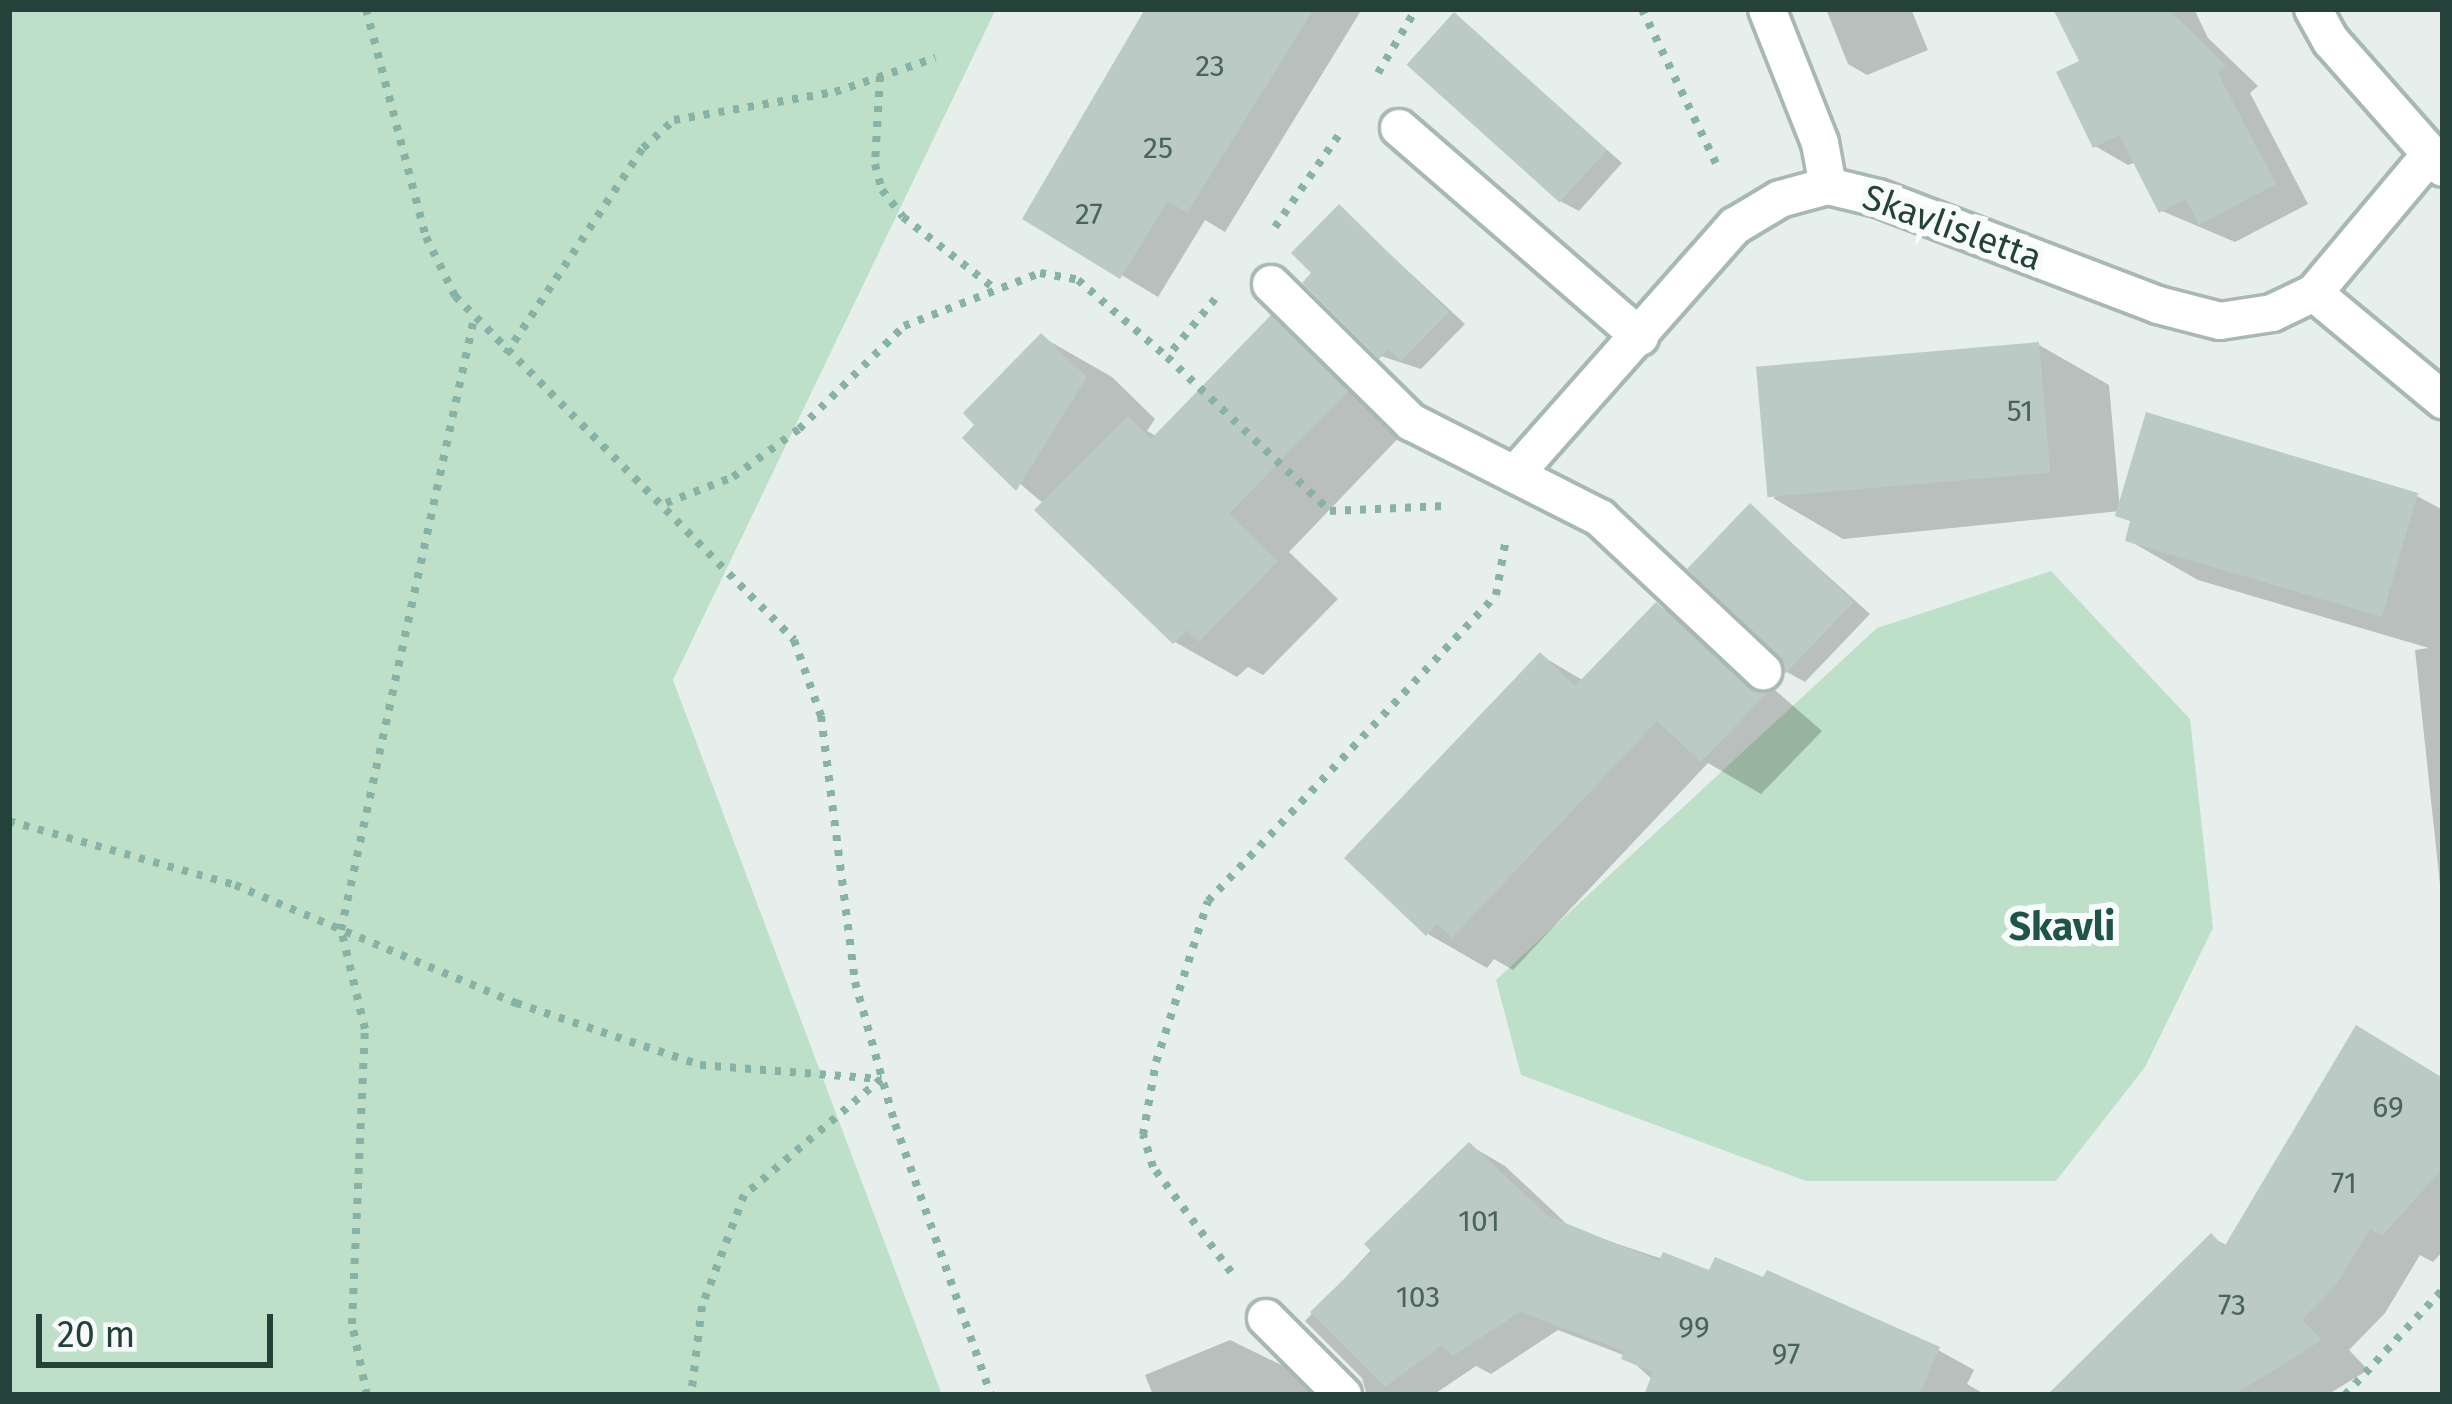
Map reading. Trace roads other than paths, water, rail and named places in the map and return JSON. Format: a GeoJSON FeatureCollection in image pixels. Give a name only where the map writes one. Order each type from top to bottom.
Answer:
{"type":"FeatureCollection","features":[{"type":"Feature","properties":{"kind":"street"},"geometry":{"type":"LineString","coordinates":[[1767,9],[1820,143],[1828,186]]}},
{"type":"Feature","properties":{"kind":"street","name":"Skavlisletta"},"geometry":{"type":"LineString","coordinates":[[1517,472],[1754,215],[1828,186],[2220,321],[2272,313],[2314,293],[2436,162],[2313,9]]}},
{"type":"Feature","properties":{"kind":"street"},"geometry":{"type":"LineString","coordinates":[[1399,128],[1640,337]]}},
{"type":"Feature","properties":{"kind":"street"},"geometry":{"type":"LineString","coordinates":[[1271,284],[1411,422],[1600,518],[1762,671]]}},
{"type":"Feature","properties":{"kind":"street"},"geometry":{"type":"LineString","coordinates":[[2314,293],[2443,400]]}},
{"type":"Feature","properties":{"kind":"street"},"geometry":{"type":"LineString","coordinates":[[1266,1318],[1343,1395]]}},
{"type":"Feature","properties":{"kind":"district","name":"Skavli"},"geometry":{"type":"Point","coordinates":[2062,927]}}]}
